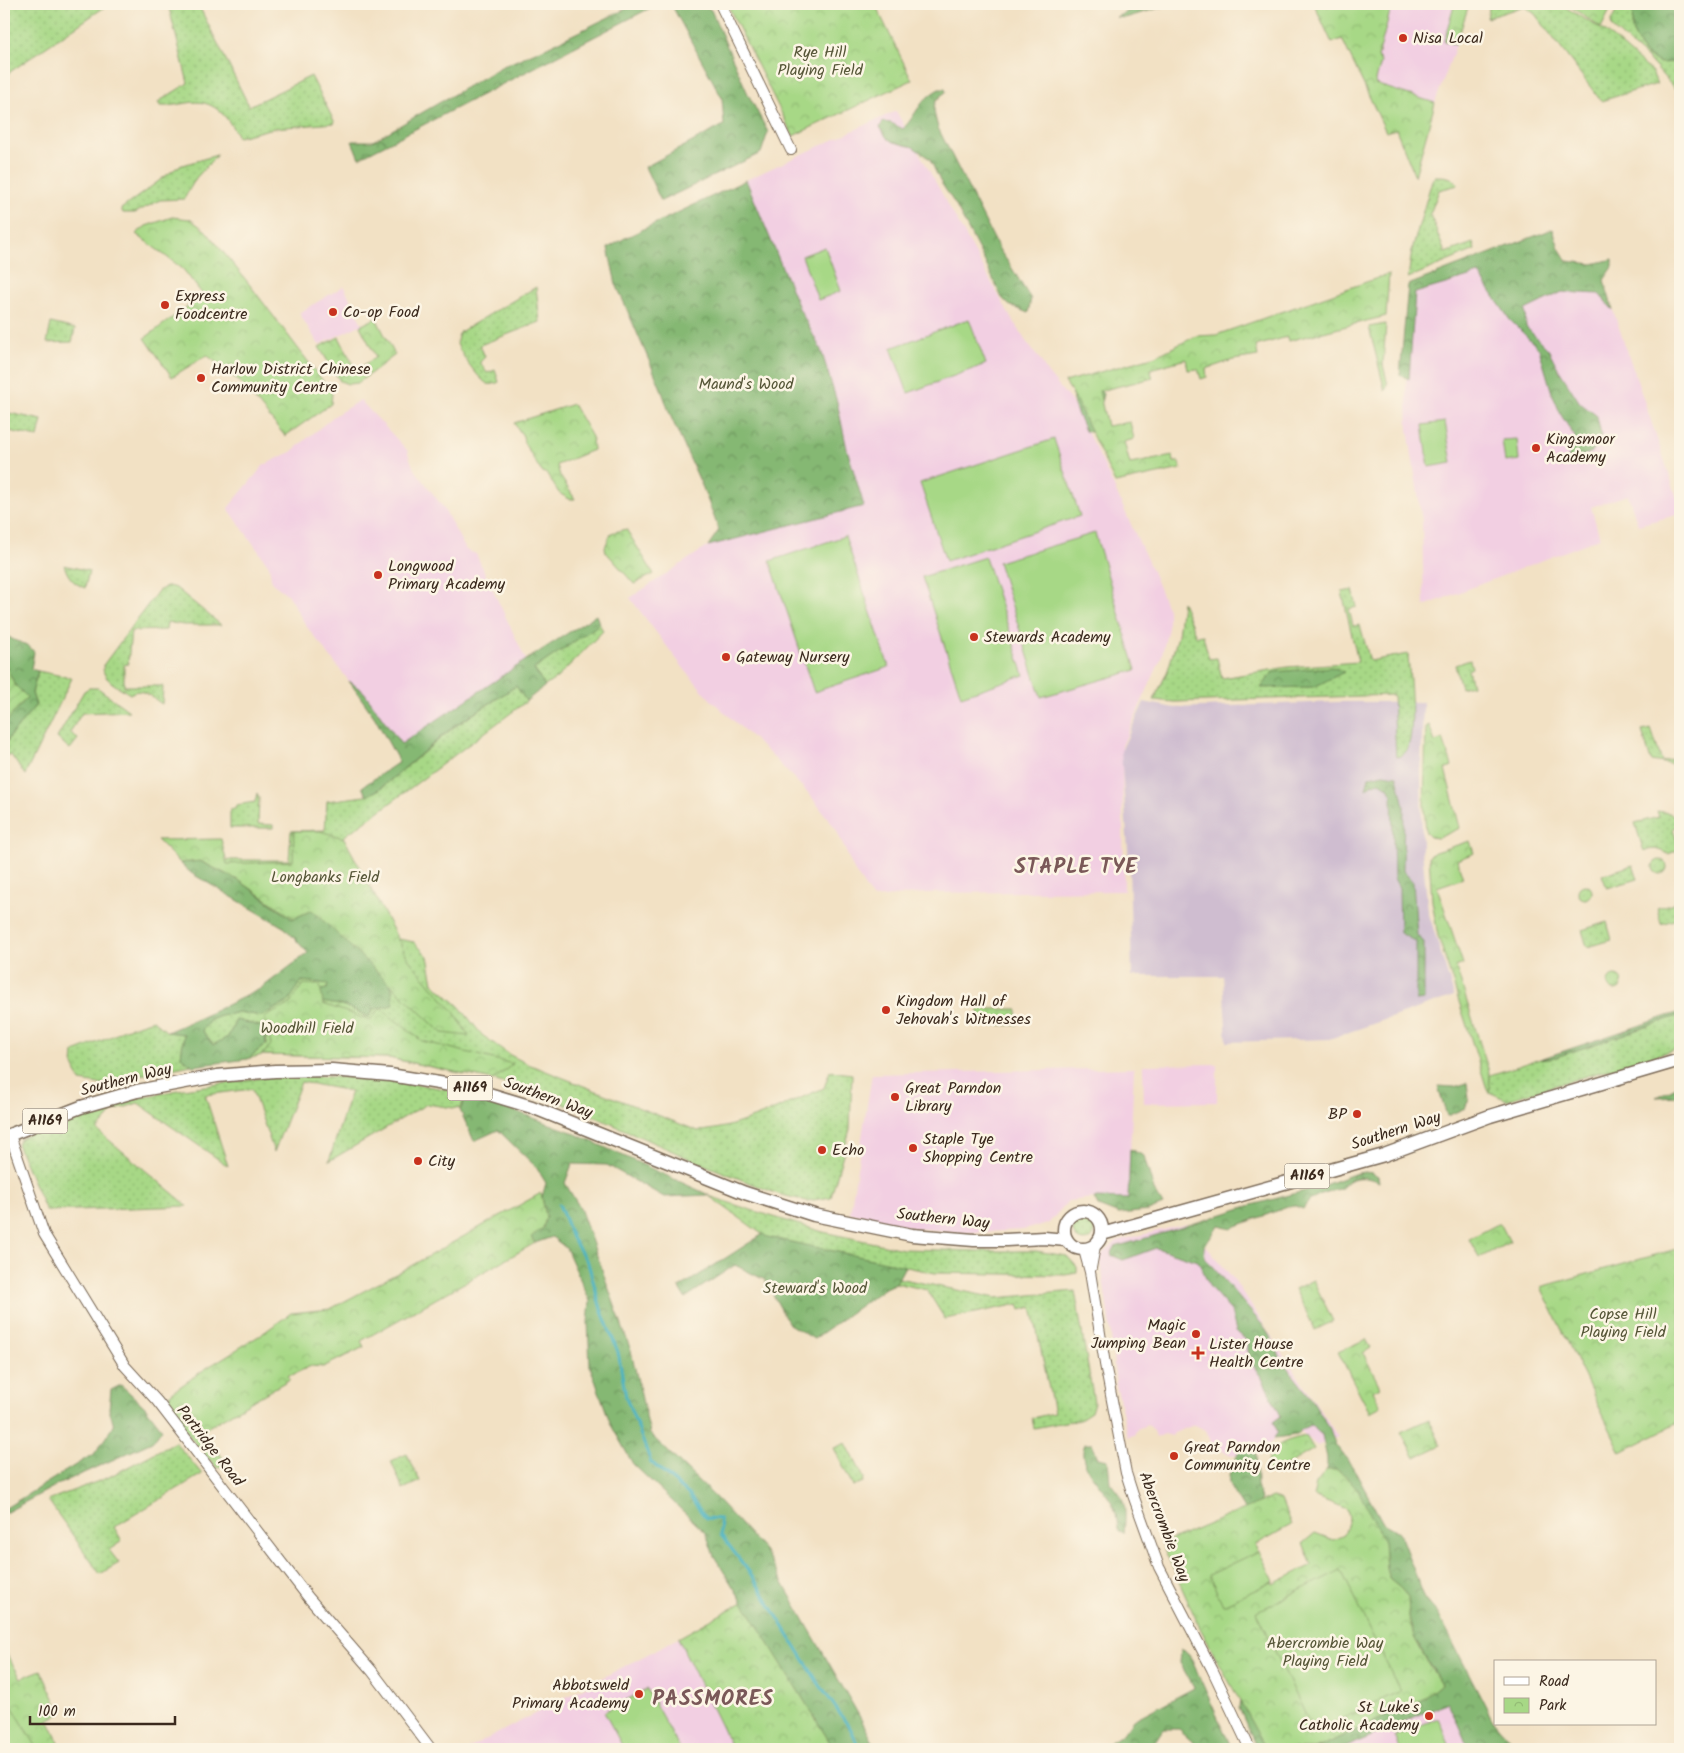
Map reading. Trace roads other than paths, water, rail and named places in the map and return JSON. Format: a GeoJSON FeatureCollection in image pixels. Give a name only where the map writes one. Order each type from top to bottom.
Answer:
{"type":"FeatureCollection","features":[{"type":"Feature","properties":{"kind":"main road","name":"Southern Way"},"geometry":{"type":"LineString","coordinates":[[1102,1234],[1384,1154],[1490,1116],[1680,1060]]}},
{"type":"Feature","properties":{"kind":"main road","name":"Southern Way"},"geometry":{"type":"LineString","coordinates":[[7,1136],[81,1107],[137,1091],[217,1076],[332,1070],[390,1075],[469,1088],[532,1107],[745,1193],[816,1215],[912,1235],[982,1240],[1044,1238],[1065,1234]]}},
{"type":"Feature","properties":{"kind":"main road"},"geometry":{"type":"LineString","coordinates":[[1094,1214],[1101,1223],[1102,1234],[1098,1243],[1089,1248],[1074,1248],[1065,1234],[1065,1222],[1074,1213],[1086,1211],[1094,1214],[1122,1228]]}},
{"type":"Feature","properties":{"kind":"street"},"geometry":{"type":"LineString","coordinates":[[720,4],[791,150]]}},
{"type":"Feature","properties":{"kind":"street","name":"Partridge Road"},"geometry":{"type":"LineString","coordinates":[[7,1136],[44,1234],[125,1366],[157,1401],[308,1597],[372,1671],[431,1749]]}},
{"type":"Feature","properties":{"kind":"street","name":"Abercrombie Way"},"geometry":{"type":"LineString","coordinates":[[1089,1248],[1090,1272],[1105,1364],[1126,1473],[1133,1495],[1159,1567],[1250,1749]]}},
{"type":"Feature","properties":{"kind":"waterway"},"geometry":{"type":"LineString","coordinates":[[559,1204],[572,1238],[588,1263],[601,1309],[618,1352],[626,1397],[651,1462],[688,1494],[706,1518],[720,1519],[721,1535],[753,1577],[817,1681],[852,1731],[859,1749]]}},
{"type":"Feature","properties":{"kind":"place","name":"Nisa Local"},"geometry":{"type":"Point","coordinates":[1403,38]}},
{"type":"Feature","properties":{"kind":"place","name":"Express Foodcentre"},"geometry":{"type":"Point","coordinates":[165,305]}},
{"type":"Feature","properties":{"kind":"place","name":"Co-op Food"},"geometry":{"type":"Point","coordinates":[333,312]}},
{"type":"Feature","properties":{"kind":"place","name":"Harlow District Chinese Community Centre"},"geometry":{"type":"Point","coordinates":[201,378]}},
{"type":"Feature","properties":{"kind":"place","name":"Kingsmoor Academy"},"geometry":{"type":"Point","coordinates":[1536,448]}},
{"type":"Feature","properties":{"kind":"place","name":"Longwood Primary Academy"},"geometry":{"type":"Point","coordinates":[378,575]}},
{"type":"Feature","properties":{"kind":"place","name":"Stewards Academy"},"geometry":{"type":"Point","coordinates":[974,637]}},
{"type":"Feature","properties":{"kind":"place","name":"Gateway Nursery"},"geometry":{"type":"Point","coordinates":[726,657]}},
{"type":"Feature","properties":{"kind":"place","name":"Kingdom Hall of Jehovah's Witnesses"},"geometry":{"type":"Point","coordinates":[886,1010]}},
{"type":"Feature","properties":{"kind":"place","name":"Great Parndon Library"},"geometry":{"type":"Point","coordinates":[895,1097]}},
{"type":"Feature","properties":{"kind":"place","name":"BP"},"geometry":{"type":"Point","coordinates":[1357,1114]}},
{"type":"Feature","properties":{"kind":"place","name":"Staple Tye Shopping Centre"},"geometry":{"type":"Point","coordinates":[913,1148]}},
{"type":"Feature","properties":{"kind":"place","name":"Echo"},"geometry":{"type":"Point","coordinates":[822,1150]}},
{"type":"Feature","properties":{"kind":"place","name":"City"},"geometry":{"type":"Point","coordinates":[418,1161]}},
{"type":"Feature","properties":{"kind":"place","name":"Magic Jumping Bean"},"geometry":{"type":"Point","coordinates":[1196,1334]}},
{"type":"Feature","properties":{"kind":"place","name":"Lister House Health Centre"},"geometry":{"type":"Point","coordinates":[1198,1353]}},
{"type":"Feature","properties":{"kind":"place","name":"Great Parndon Community Centre"},"geometry":{"type":"Point","coordinates":[1174,1456]}},
{"type":"Feature","properties":{"kind":"place","name":"Abbotsweld Primary Academy"},"geometry":{"type":"Point","coordinates":[639,1694]}},
{"type":"Feature","properties":{"kind":"place","name":"St Luke's Catholic Academy"},"geometry":{"type":"Point","coordinates":[1429,1716]}},
{"type":"Feature","properties":{"kind":"district","name":"STAPLE TYE"},"geometry":{"type":"Point","coordinates":[1076,867]}},
{"type":"Feature","properties":{"kind":"district","name":"PASSMORES"},"geometry":{"type":"Point","coordinates":[713,1699]}},
{"type":"Feature","properties":{"kind":"park label","name":"Rye Hill Playing Field"},"geometry":{"type":"Point","coordinates":[820,61]}},
{"type":"Feature","properties":{"kind":"park label","name":"Maund's Wood"},"geometry":{"type":"Point","coordinates":[746,384]}},
{"type":"Feature","properties":{"kind":"park label","name":"Longbanks Field"},"geometry":{"type":"Point","coordinates":[325,877]}},
{"type":"Feature","properties":{"kind":"park label","name":"Woodhill Field"},"geometry":{"type":"Point","coordinates":[307,1028]}},
{"type":"Feature","properties":{"kind":"park label","name":"Steward's Wood"},"geometry":{"type":"Point","coordinates":[815,1288]}},
{"type":"Feature","properties":{"kind":"park label","name":"Copse Hill Playing Field"},"geometry":{"type":"Point","coordinates":[1623,1323]}},
{"type":"Feature","properties":{"kind":"park label","name":"Abercrombie Way Playing Field"},"geometry":{"type":"Point","coordinates":[1325,1652]}}]}
